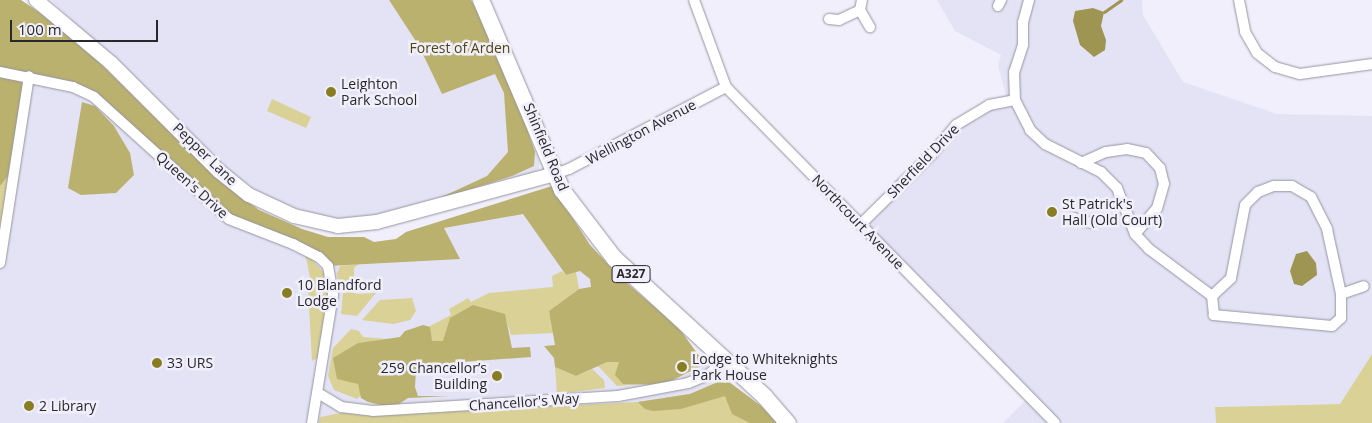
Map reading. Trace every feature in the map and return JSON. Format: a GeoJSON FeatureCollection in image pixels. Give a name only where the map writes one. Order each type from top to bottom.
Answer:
{"type":"FeatureCollection","features":[{"type":"Feature","properties":{"kind":"main road","name":"Shinfield Road"},"geometry":{"type":"LineString","coordinates":[[481,0],[497,30],[562,190],[614,258],[725,360],[788,423]]}},
{"type":"Feature","properties":{"kind":"street","name":"Pepper Lane"},"geometry":{"type":"LineString","coordinates":[[36,0],[111,63],[219,171],[249,195],[294,216],[338,226],[377,222],[554,174]]}},
{"type":"Feature","properties":{"kind":"street","name":"Northcourt Avenue"},"geometry":{"type":"LineString","coordinates":[[694,0],[726,87],[1055,423]]}},
{"type":"Feature","properties":{"kind":"street"},"geometry":{"type":"LineString","coordinates":[[1029,0],[1023,22],[1023,45],[1014,72],[1015,100],[1030,130],[1045,144],[1101,172],[1118,188],[1135,234],[1172,269],[1212,296],[1214,315],[1317,327],[1332,326],[1341,318],[1341,294],[1327,229],[1311,197],[1292,186],[1274,186],[1258,192],[1245,205],[1231,278],[1212,296]]}},
{"type":"Feature","properties":{"kind":"street"},"geometry":{"type":"LineString","coordinates":[[1239,0],[1245,32],[1257,52],[1275,67],[1300,74],[1372,64]]}},
{"type":"Feature","properties":{"kind":"street"},"geometry":{"type":"LineString","coordinates":[[829,19],[839,20],[861,5],[870,27]]}},
{"type":"Feature","properties":{"kind":"street","name":"Queen's Drive"},"geometry":{"type":"LineString","coordinates":[[0,72],[29,76],[73,87],[94,97],[229,219],[293,244],[319,257],[328,266],[333,295],[312,423]]}},
{"type":"Feature","properties":{"kind":"street"},"geometry":{"type":"LineString","coordinates":[[0,263],[29,76]]}},
{"type":"Feature","properties":{"kind":"street","name":"Wellington Avenue"},"geometry":{"type":"LineString","coordinates":[[554,174],[726,87]]}},
{"type":"Feature","properties":{"kind":"street","name":"Sherfield Drive"},"geometry":{"type":"LineString","coordinates":[[861,224],[931,155],[956,125],[989,105],[1015,100]]}},
{"type":"Feature","properties":{"kind":"street"},"geometry":{"type":"LineString","coordinates":[[1081,163],[1106,152],[1127,149],[1146,152],[1160,168],[1164,184],[1156,208],[1135,234]]}},
{"type":"Feature","properties":{"kind":"street"},"geometry":{"type":"LineString","coordinates":[[1074,218],[1092,223]]}},
{"type":"Feature","properties":{"kind":"street"},"geometry":{"type":"LineString","coordinates":[[1341,294],[1364,286]]}},
{"type":"Feature","properties":{"kind":"street","name":"Chancellor's Way"},"geometry":{"type":"LineString","coordinates":[[318,393],[341,406],[373,411],[618,396],[688,384],[708,375],[725,360]]}},
{"type":"Feature","properties":{"kind":"shaded area"},"geometry":{"type":"Polygon","coordinates":[[[0,0],[21,0],[101,64],[216,178],[259,210],[302,229],[328,237],[364,237],[374,242],[396,239],[406,232],[552,186],[590,245],[622,279],[678,327],[705,364],[761,406],[777,423],[0,423],[0,0]]]}},
{"type":"Feature","properties":{"kind":"shaded area","name":"Leighton Park School"},"geometry":{"type":"Polygon","coordinates":[[[51,0],[471,0],[539,160],[539,169],[531,174],[396,212],[337,220],[299,212],[266,197],[227,169],[51,0]]]}},
{"type":"Feature","properties":{"kind":"shaded area"},"geometry":{"type":"Polygon","coordinates":[[[937,0],[1142,0],[1143,15],[1183,82],[1277,114],[1372,116],[1372,354],[1340,404],[1215,407],[1216,423],[1003,423],[1026,400],[855,229],[899,176],[951,125],[1006,95],[998,66],[1001,55],[955,31],[937,0]]]}},
{"type":"Feature","properties":{"kind":"shaded area"},"geometry":{"type":"Polygon","coordinates":[[[1093,8],[1104,12],[1101,26],[1106,40],[1105,50],[1094,57],[1080,45],[1073,21],[1075,11],[1093,8]]]}},
{"type":"Feature","properties":{"kind":"shaded area"},"geometry":{"type":"Polygon","coordinates":[[[272,99],[311,117],[306,128],[267,111],[272,99]]]}},
{"type":"Feature","properties":{"kind":"shaded area"},"geometry":{"type":"Polygon","coordinates":[[[15,168],[0,255],[0,186],[15,168]]]}},
{"type":"Feature","properties":{"kind":"shaded area"},"geometry":{"type":"Polygon","coordinates":[[[1307,251],[1316,263],[1317,275],[1302,286],[1294,284],[1290,271],[1296,254],[1307,251]]]}},
{"type":"Feature","properties":{"kind":"shaded area"},"geometry":{"type":"Polygon","coordinates":[[[305,252],[326,275],[328,295],[319,357],[312,361],[308,288],[312,288],[305,252]]]}},
{"type":"Feature","properties":{"kind":"shaded area"},"geometry":{"type":"Polygon","coordinates":[[[359,264],[354,268],[354,277],[350,278],[354,288],[340,289],[337,274],[340,266],[359,264]]]}},
{"type":"Feature","properties":{"kind":"shaded area"},"geometry":{"type":"Polygon","coordinates":[[[562,271],[566,275],[576,272],[579,289],[549,311],[554,333],[511,335],[504,314],[443,341],[432,341],[428,327],[451,315],[449,309],[468,298],[471,302],[489,293],[553,287],[552,276],[562,271]]]}},
{"type":"Feature","properties":{"kind":"shaded area"},"geometry":{"type":"Polygon","coordinates":[[[355,291],[356,294],[376,293],[357,316],[341,314],[343,293],[355,291]]]}},
{"type":"Feature","properties":{"kind":"shaded area"},"geometry":{"type":"Polygon","coordinates":[[[412,298],[416,311],[410,320],[393,324],[362,320],[380,300],[412,298]]]}},
{"type":"Feature","properties":{"kind":"shaded area"},"geometry":{"type":"Polygon","coordinates":[[[351,329],[359,331],[363,337],[387,339],[358,343],[349,349],[362,394],[357,399],[334,390],[328,376],[333,348],[351,329]]]}},
{"type":"Feature","properties":{"kind":"shaded area"},"geometry":{"type":"Polygon","coordinates":[[[1372,354],[1372,423],[1216,423],[1215,407],[1340,404],[1372,354]]]}},
{"type":"Feature","properties":{"kind":"shaded area"},"geometry":{"type":"Polygon","coordinates":[[[607,362],[620,362],[623,384],[641,384],[617,386],[598,366],[607,362]]]}},
{"type":"Feature","properties":{"kind":"shaded area"},"geometry":{"type":"Polygon","coordinates":[[[555,367],[576,376],[592,369],[604,380],[605,388],[557,394],[555,367]]]}},
{"type":"Feature","properties":{"kind":"shaded area"},"geometry":{"type":"Polygon","coordinates":[[[725,379],[761,406],[777,423],[319,423],[320,417],[346,412],[363,415],[638,402],[690,394],[725,379]]]}},
{"type":"Feature","properties":{"kind":"green space"},"geometry":{"type":"Polygon","coordinates":[[[0,0],[21,0],[59,26],[101,64],[216,178],[259,210],[302,229],[328,237],[364,237],[374,242],[396,239],[406,232],[552,186],[590,245],[622,279],[678,327],[705,364],[663,385],[623,384],[615,375],[619,362],[607,362],[576,376],[555,367],[554,358],[544,346],[555,345],[549,311],[579,289],[591,287],[590,279],[580,271],[566,275],[523,214],[444,228],[460,259],[328,266],[319,257],[229,219],[94,97],[29,76],[15,168],[0,186],[0,0]]]}},
{"type":"Feature","properties":{"kind":"green space","name":"Forest of Arden"},"geometry":{"type":"Polygon","coordinates":[[[389,0],[471,0],[492,32],[509,76],[535,152],[534,166],[512,176],[433,201],[487,176],[508,152],[504,93],[495,74],[442,94],[419,46],[389,0]]]}},
{"type":"Feature","properties":{"kind":"green space"},"geometry":{"type":"Polygon","coordinates":[[[82,102],[95,106],[114,126],[130,153],[134,175],[116,193],[81,195],[68,188],[82,102]]]}},
{"type":"Feature","properties":{"kind":"green space"},"geometry":{"type":"Polygon","coordinates":[[[473,305],[505,314],[512,348],[530,347],[531,357],[447,363],[435,370],[416,370],[415,387],[418,396],[450,396],[408,398],[393,408],[368,402],[361,398],[358,384],[337,379],[333,358],[358,343],[400,337],[405,331],[423,325],[430,327],[432,341],[443,341],[450,318],[473,305]]]}},
{"type":"Feature","properties":{"kind":"green space"},"geometry":{"type":"Polygon","coordinates":[[[725,379],[761,406],[777,423],[750,423],[732,414],[725,396],[681,409],[653,411],[645,409],[638,402],[690,394],[725,379]]]}},
{"type":"Feature","properties":{"kind":"waterway"},"geometry":{"type":"LineString","coordinates":[[1104,12],[1121,0]]}},
{"type":"Feature","properties":{"kind":"place","name":"Leighton Park School"},"geometry":{"type":"Point","coordinates":[331,92]}},
{"type":"Feature","properties":{"kind":"place","name":"St Patrick's Hall (Old Court)"},"geometry":{"type":"Point","coordinates":[1052,212]}},
{"type":"Feature","properties":{"kind":"place","name":"10 Blandford Lodge"},"geometry":{"type":"Point","coordinates":[287,293]}},
{"type":"Feature","properties":{"kind":"place","name":"33 URS"},"geometry":{"type":"Point","coordinates":[157,363]}},
{"type":"Feature","properties":{"kind":"place","name":"Lodge to Whiteknights Park House"},"geometry":{"type":"Point","coordinates":[682,367]}},
{"type":"Feature","properties":{"kind":"place","name":"259 Chancellor’s Building"},"geometry":{"type":"Point","coordinates":[497,376]}},
{"type":"Feature","properties":{"kind":"place","name":"2 Library"},"geometry":{"type":"Point","coordinates":[29,406]}}]}
